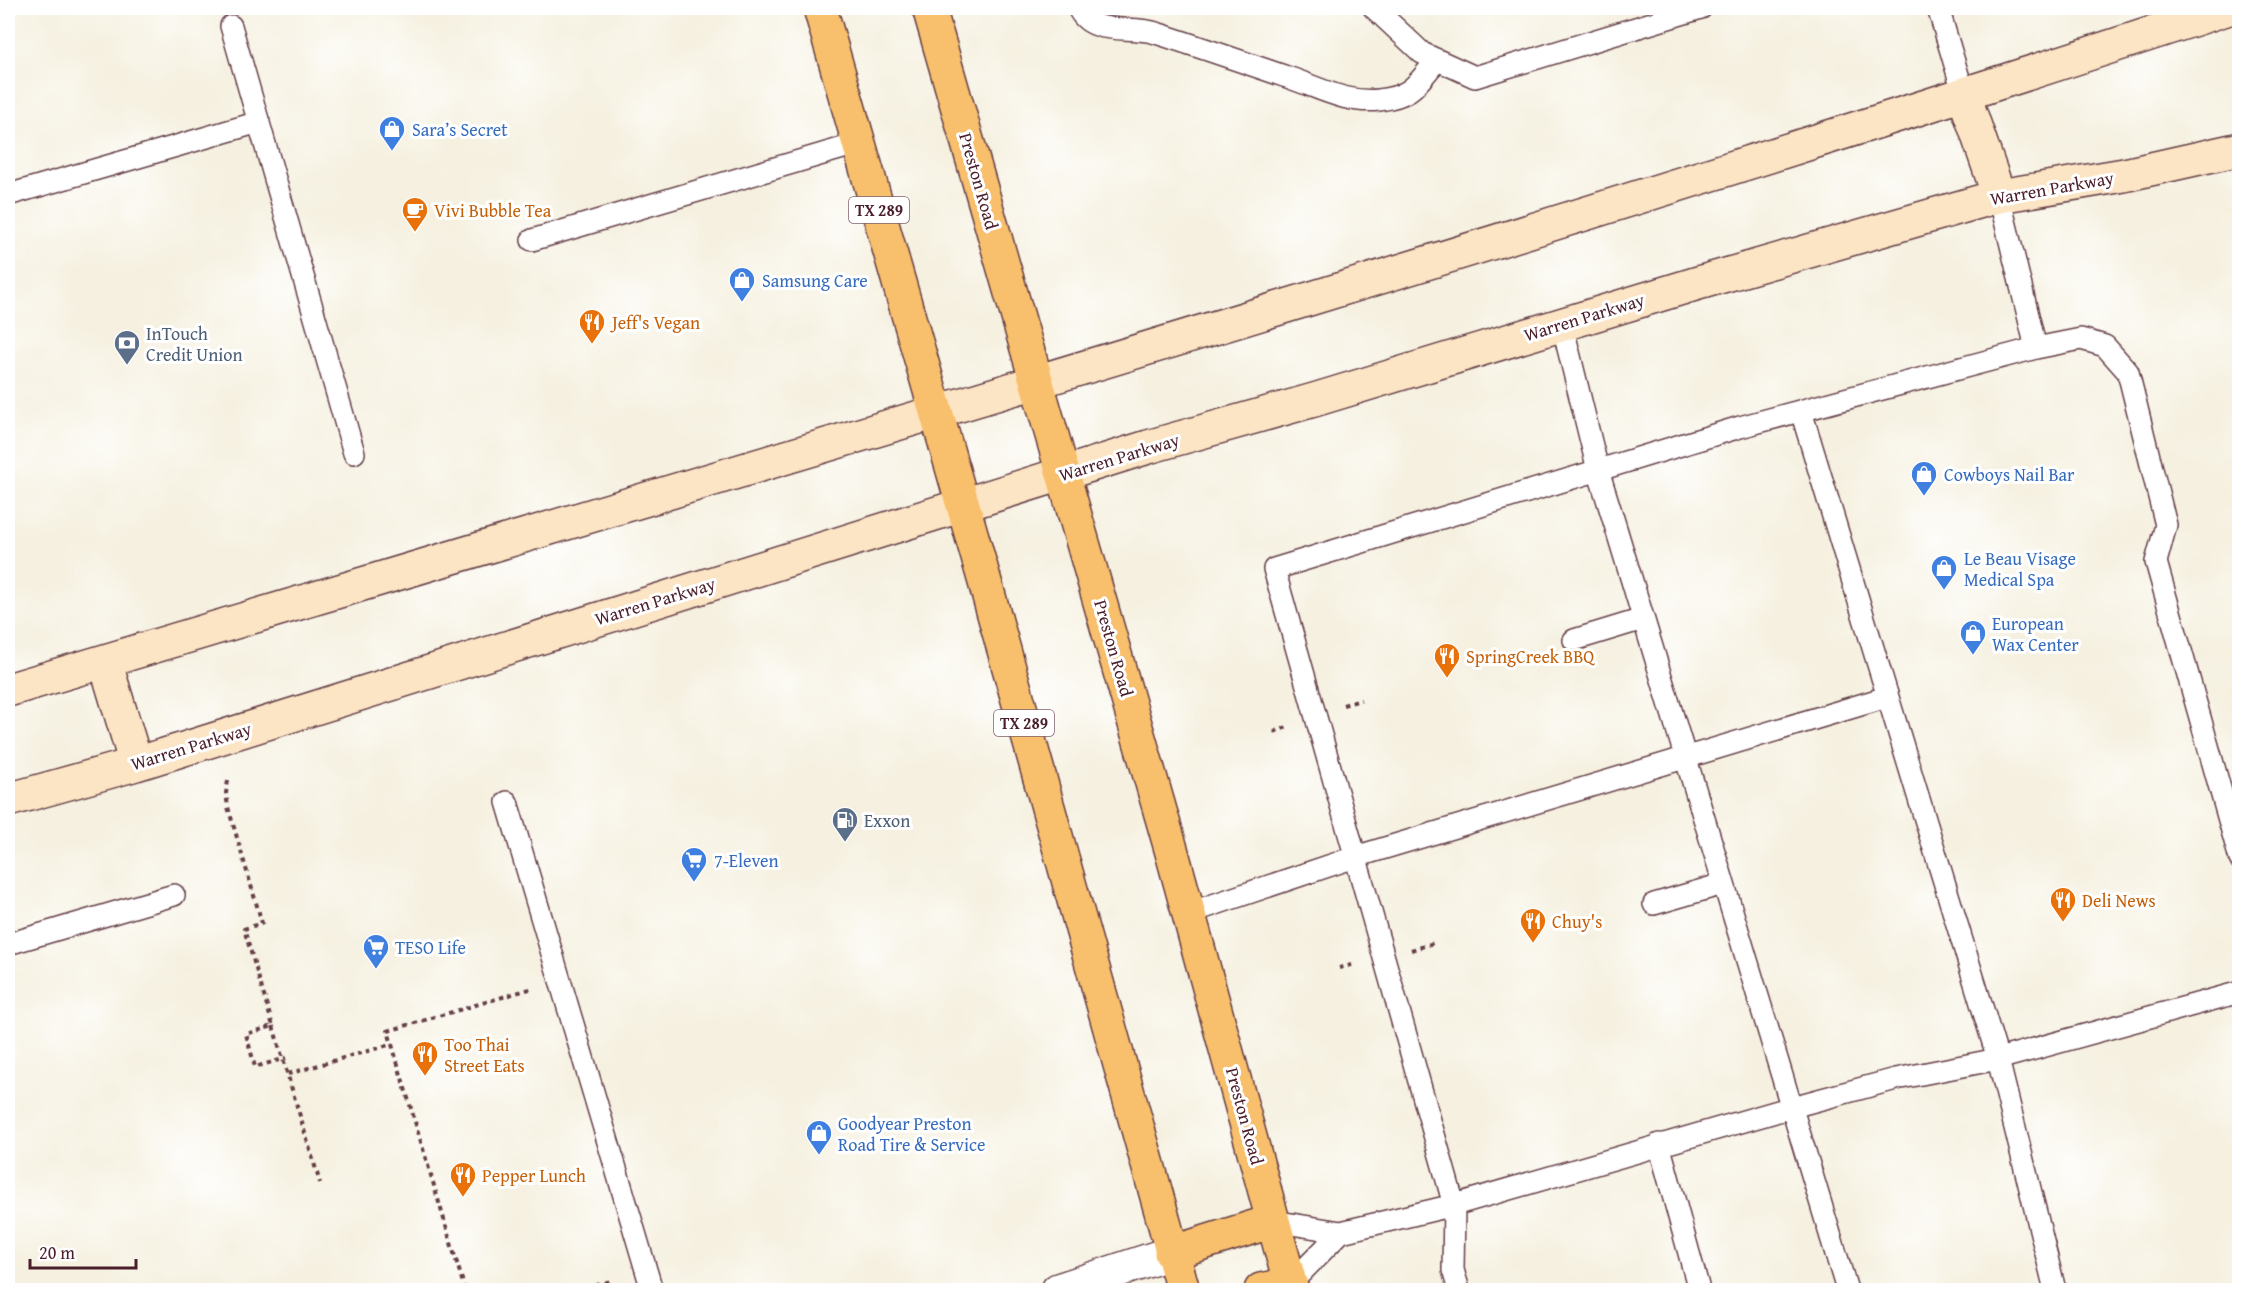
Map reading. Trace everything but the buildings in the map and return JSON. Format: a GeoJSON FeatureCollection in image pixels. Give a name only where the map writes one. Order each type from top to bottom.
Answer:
{"type":"FeatureCollection","features":[{"type":"Feature","properties":{"kind":"main road","name":"TX 289"},"geometry":{"type":"LineString","coordinates":[[820,8],[963,505],[1183,1290]]}},
{"type":"Feature","properties":{"kind":"main road","name":"Preston Road"},"geometry":{"type":"LineString","coordinates":[[929,8],[1189,914],[1273,1221],[1281,1288]]}},
{"type":"Feature","properties":{"kind":"main road"},"geometry":{"type":"LineString","coordinates":[[8,690],[935,413],[1964,94],[2229,8]]}},
{"type":"Feature","properties":{"kind":"main road"},"geometry":{"type":"LineString","coordinates":[[1964,94],[1999,196]]}},
{"type":"Feature","properties":{"kind":"main road","name":"Warren Parkway"},"geometry":{"type":"LineString","coordinates":[[8,800],[136,764],[1063,473],[1999,196],[2124,175],[2240,149]]}},
{"type":"Feature","properties":{"kind":"main road"},"geometry":{"type":"LineString","coordinates":[[105,661],[136,764]]}},
{"type":"Feature","properties":{"kind":"main road"},"geometry":{"type":"LineString","coordinates":[[1171,1253],[1273,1221]]}},
{"type":"Feature","properties":{"kind":"street"},"geometry":{"type":"LineString","coordinates":[[1058,1290],[1171,1253]]}},
{"type":"Feature","properties":{"kind":"lane"},"geometry":{"type":"LineString","coordinates":[[1078,8],[1081,15],[1105,29],[1148,30],[1308,84],[1344,99],[1378,100],[1408,93],[1437,60]]}},
{"type":"Feature","properties":{"kind":"lane"},"geometry":{"type":"LineString","coordinates":[[1374,8],[1422,53],[1474,77],[1701,8]]}},
{"type":"Feature","properties":{"kind":"lane"},"geometry":{"type":"LineString","coordinates":[[1938,8],[1964,94]]}},
{"type":"Feature","properties":{"kind":"lane"},"geometry":{"type":"LineString","coordinates":[[231,26],[354,453]]}},
{"type":"Feature","properties":{"kind":"lane"},"geometry":{"type":"LineString","coordinates":[[8,195],[259,122]]}},
{"type":"Feature","properties":{"kind":"lane"},"geometry":{"type":"LineString","coordinates":[[532,240],[860,143]]}},
{"type":"Feature","properties":{"kind":"lane"},"geometry":{"type":"LineString","coordinates":[[1999,196],[2036,348]]}},
{"type":"Feature","properties":{"kind":"lane"},"geometry":{"type":"LineString","coordinates":[[1563,324],[1598,470],[1847,1290]]}},
{"type":"Feature","properties":{"kind":"lane"},"geometry":{"type":"LineString","coordinates":[[1459,1290],[1453,1270],[1454,1205],[1274,569],[1740,427],[2036,348],[2081,339],[2105,346],[2128,372],[2166,525],[2156,562],[2240,859]]}},
{"type":"Feature","properties":{"kind":"lane"},"geometry":{"type":"LineString","coordinates":[[1802,411],[1998,1059],[2055,1290]]}},
{"type":"Feature","properties":{"kind":"lane"},"geometry":{"type":"LineString","coordinates":[[1574,640],[1643,619]]}},
{"type":"Feature","properties":{"kind":"lane"},"geometry":{"type":"LineString","coordinates":[[1189,914],[1355,857],[1887,697]]}},
{"type":"Feature","properties":{"kind":"lane"},"geometry":{"type":"LineString","coordinates":[[507,802],[652,1290]]}},
{"type":"Feature","properties":{"kind":"lane"},"geometry":{"type":"LineString","coordinates":[[1654,904],[1723,884]]}},
{"type":"Feature","properties":{"kind":"lane"},"geometry":{"type":"LineString","coordinates":[[8,944],[174,895]]}},
{"type":"Feature","properties":{"kind":"lane"},"geometry":{"type":"LineString","coordinates":[[1273,1221],[1341,1232],[1454,1205],[1659,1144],[1896,1079],[1998,1059],[2240,992]]}},
{"type":"Feature","properties":{"kind":"lane"},"geometry":{"type":"LineString","coordinates":[[1659,1144],[1698,1286]]}},
{"type":"Feature","properties":{"kind":"lane"},"geometry":{"type":"LineString","coordinates":[[1281,1288],[1341,1232]]}},
{"type":"Feature","properties":{"kind":"path"},"geometry":{"type":"LineString","coordinates":[[1341,706],[1361,700]]}},
{"type":"Feature","properties":{"kind":"path"},"geometry":{"type":"LineString","coordinates":[[1274,732],[1297,724]]}},
{"type":"Feature","properties":{"kind":"path"},"geometry":{"type":"LineString","coordinates":[[228,781],[226,793],[228,807],[262,923],[244,929],[320,1183]]}},
{"type":"Feature","properties":{"kind":"path"},"geometry":{"type":"LineString","coordinates":[[1404,951],[1434,943]]}},
{"type":"Feature","properties":{"kind":"path"},"geometry":{"type":"LineString","coordinates":[[465,1290],[388,1031],[536,987]]}},
{"type":"Feature","properties":{"kind":"path"},"geometry":{"type":"LineString","coordinates":[[273,1026],[246,1034],[255,1067],[284,1058]]}},
{"type":"Feature","properties":{"kind":"path"},"geometry":{"type":"LineString","coordinates":[[288,1074],[392,1044]]}},
{"type":"Feature","properties":{"kind":"path"},"geometry":{"type":"LineString","coordinates":[[579,1290],[619,1279]]}},
{"type":"Feature","properties":{"kind":"path"},"geometry":{"type":"LineString","coordinates":[[611,1281],[614,1290]]}},
{"type":"Feature","properties":{"kind":"place","name":"Sara’s Secret"},"geometry":{"type":"Point","coordinates":[392,152]}},
{"type":"Feature","properties":{"kind":"place","name":"Vivi Bubble Tea"},"geometry":{"type":"Point","coordinates":[415,233]}},
{"type":"Feature","properties":{"kind":"place","name":"Samsung Care"},"geometry":{"type":"Point","coordinates":[742,303]}},
{"type":"Feature","properties":{"kind":"place","name":"Jeff's Vegan"},"geometry":{"type":"Point","coordinates":[592,345]}},
{"type":"Feature","properties":{"kind":"place","name":"InTouch Credit Union"},"geometry":{"type":"Point","coordinates":[127,366]}},
{"type":"Feature","properties":{"kind":"place","name":"Cowboys Nail Bar"},"geometry":{"type":"Point","coordinates":[1924,497]}},
{"type":"Feature","properties":{"kind":"place","name":"Le Beau Visage Medical Spa"},"geometry":{"type":"Point","coordinates":[1944,591]}},
{"type":"Feature","properties":{"kind":"place","name":"European Wax Center"},"geometry":{"type":"Point","coordinates":[1973,656]}},
{"type":"Feature","properties":{"kind":"place","name":"SpringCreek BBQ"},"geometry":{"type":"Point","coordinates":[1447,679]}},
{"type":"Feature","properties":{"kind":"place","name":"Exxon"},"geometry":{"type":"Point","coordinates":[845,843]}},
{"type":"Feature","properties":{"kind":"place","name":"7-Eleven"},"geometry":{"type":"Point","coordinates":[694,883]}},
{"type":"Feature","properties":{"kind":"place","name":"Deli News"},"geometry":{"type":"Point","coordinates":[2063,923]}},
{"type":"Feature","properties":{"kind":"place","name":"Chuy's"},"geometry":{"type":"Point","coordinates":[1533,944]}},
{"type":"Feature","properties":{"kind":"place","name":"TESO Life"},"geometry":{"type":"Point","coordinates":[376,970]}},
{"type":"Feature","properties":{"kind":"place","name":"Too Thai Street Eats"},"geometry":{"type":"Point","coordinates":[425,1077]}},
{"type":"Feature","properties":{"kind":"place","name":"Goodyear Preston Road Tire & Service"},"geometry":{"type":"Point","coordinates":[819,1156]}},
{"type":"Feature","properties":{"kind":"place","name":"Pepper Lunch"},"geometry":{"type":"Point","coordinates":[463,1198]}}]}
